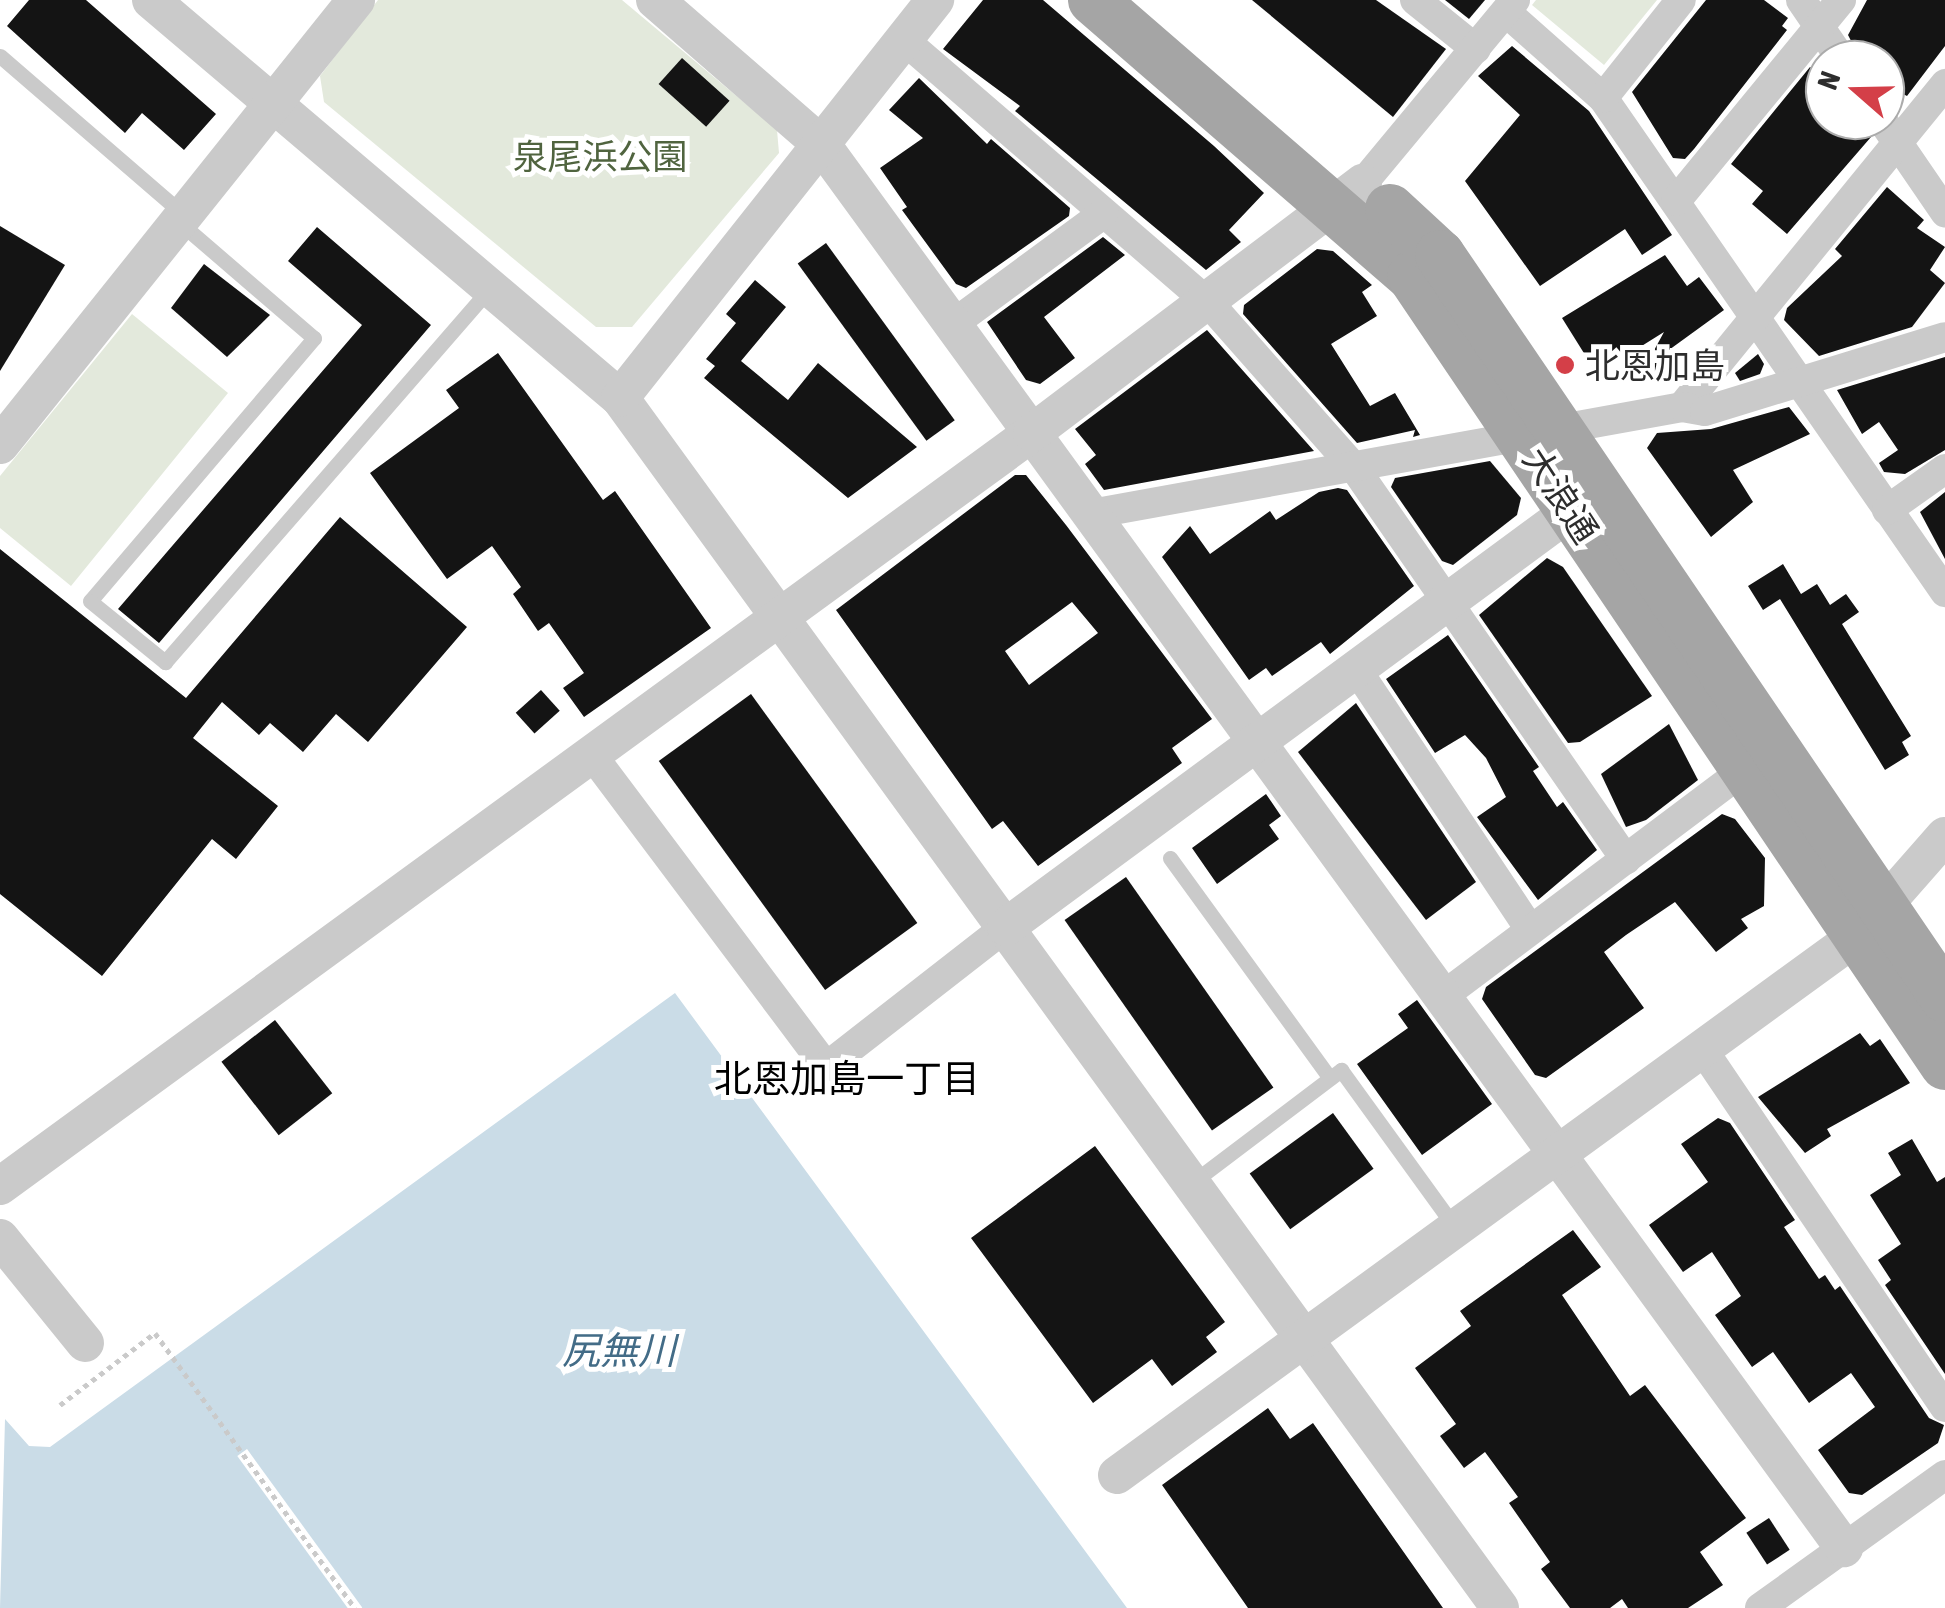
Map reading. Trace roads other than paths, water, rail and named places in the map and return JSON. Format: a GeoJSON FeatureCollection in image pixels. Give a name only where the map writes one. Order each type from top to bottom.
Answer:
{"type":"FeatureCollection","features":[{"type":"Feature","properties":{"kind":"main road","name":"大浪通"},"geometry":{"type":"LineString","coordinates":[[1093,0],[1349,194]]}},
{"type":"Feature","properties":{"kind":"main road","name":"大浪通"},"geometry":{"type":"LineString","coordinates":[[1148,0],[1349,194],[1541,432],[1870,921],[1945,1066]]}},
{"type":"Feature","properties":{"kind":"main road","name":"大浪通"},"geometry":{"type":"LineString","coordinates":[[1586,499],[1745,769],[1870,921],[1945,998]]}},
{"type":"Feature","properties":{"kind":"street"},"geometry":{"type":"LineString","coordinates":[[152,0],[488,291],[620,398],[1500,1608]]}},
{"type":"Feature","properties":{"kind":"street"},"geometry":{"type":"LineString","coordinates":[[0,445],[356,0]]}},
{"type":"Feature","properties":{"kind":"street"},"geometry":{"type":"LineString","coordinates":[[654,0],[822,145],[1844,1548]]}},
{"type":"Feature","properties":{"kind":"street"},"geometry":{"type":"LineString","coordinates":[[620,398],[935,0]]}},
{"type":"Feature","properties":{"kind":"street"},"geometry":{"type":"LineString","coordinates":[[1414,0],[1476,49]]}},
{"type":"Feature","properties":{"kind":"street"},"geometry":{"type":"LineString","coordinates":[[1603,98],[1682,0]]}},
{"type":"Feature","properties":{"kind":"street"},"geometry":{"type":"LineString","coordinates":[[1801,0],[1829,40]]}},
{"type":"Feature","properties":{"kind":"street"},"geometry":{"type":"LineString","coordinates":[[1676,201],[1841,0]]}},
{"type":"Feature","properties":{"kind":"street"},"geometry":{"type":"LineString","coordinates":[[0,1186],[1032,434],[1349,194],[1510,6],[1603,98],[1798,385],[1945,592]]}},
{"type":"Feature","properties":{"kind":"street"},"geometry":{"type":"LineString","coordinates":[[904,40],[1208,302],[1356,470],[1626,860]]}},
{"type":"Feature","properties":{"kind":"street"},"geometry":{"type":"LineString","coordinates":[[1905,119],[1945,84]]}},
{"type":"Feature","properties":{"kind":"street"},"geometry":{"type":"LineString","coordinates":[[1682,406],[1755,318],[1884,140]]}},
{"type":"Feature","properties":{"kind":"street"},"geometry":{"type":"LineString","coordinates":[[1896,140],[1945,212]]}},
{"type":"Feature","properties":{"kind":"street"},"geometry":{"type":"LineString","coordinates":[[954,324],[1104,213]]}},
{"type":"Feature","properties":{"kind":"street"},"geometry":{"type":"LineString","coordinates":[[1091,514],[1356,470],[1682,406],[1704,411],[1945,337]]}},
{"type":"Feature","properties":{"kind":"street"},"geometry":{"type":"LineString","coordinates":[[1887,510],[1945,469]]}},
{"type":"Feature","properties":{"kind":"street"},"geometry":{"type":"LineString","coordinates":[[592,755],[826,1067],[1006,927],[1586,499]]}},
{"type":"Feature","properties":{"kind":"street"},"geometry":{"type":"LineString","coordinates":[[1357,670],[1530,928]]}},
{"type":"Feature","properties":{"kind":"street"},"geometry":{"type":"LineString","coordinates":[[1443,996],[1745,769]]}},
{"type":"Feature","properties":{"kind":"street"},"geometry":{"type":"LineString","coordinates":[[1118,1475],[1301,1337],[1703,1050],[1870,921],[1945,836]]}},
{"type":"Feature","properties":{"kind":"street"},"geometry":{"type":"LineString","coordinates":[[1703,1050],[1945,1408]]}},
{"type":"Feature","properties":{"kind":"street"},"geometry":{"type":"LineString","coordinates":[[0,1238],[85,1343]]}},
{"type":"Feature","properties":{"kind":"street"},"geometry":{"type":"LineString","coordinates":[[1760,1608],[1945,1475]]}},
{"type":"Feature","properties":{"kind":"lane"},"geometry":{"type":"LineString","coordinates":[[0,56],[314,338],[90,601],[165,662],[488,291]]}},
{"type":"Feature","properties":{"kind":"lane"},"geometry":{"type":"LineString","coordinates":[[1170,858],[1330,1078]]}},
{"type":"Feature","properties":{"kind":"lane"},"geometry":{"type":"LineString","coordinates":[[1191,1183],[1340,1070],[1456,1229]]}},
{"type":"Feature","properties":{"kind":"water","name":"尻無川"},"geometry":{"type":"Polygon","coordinates":[[[675,993],[1127,1608],[0,1608],[5,1419],[29,1446],[50,1447],[675,993]]]}},
{"type":"Feature","properties":{"kind":"place","name":"北恩加島"},"geometry":{"type":"Point","coordinates":[1565,365]}},
{"type":"Feature","properties":{"kind":"district","name":"北恩加島一丁目"},"geometry":{"type":"Point","coordinates":[847,1079]}},
{"type":"Feature","properties":{"kind":"park label","name":"泉尾浜公園"},"geometry":{"type":"Point","coordinates":[600,156]}}]}
